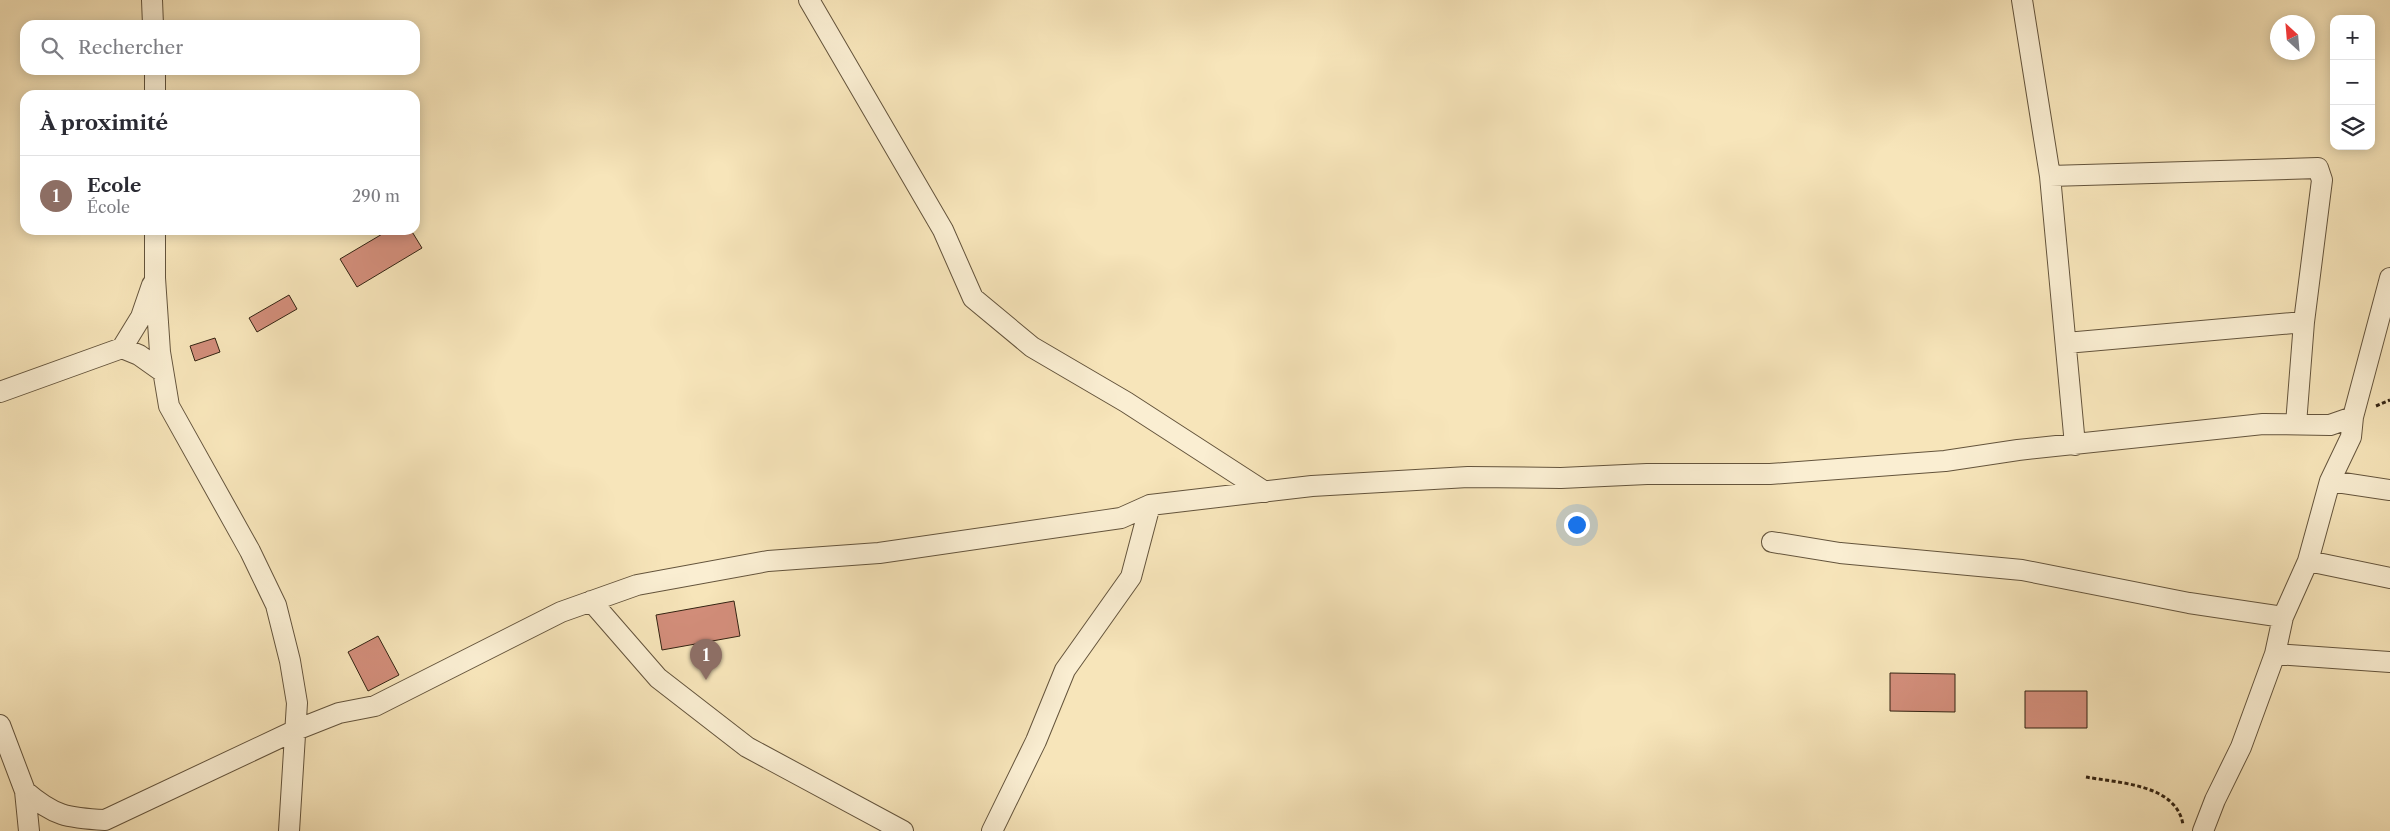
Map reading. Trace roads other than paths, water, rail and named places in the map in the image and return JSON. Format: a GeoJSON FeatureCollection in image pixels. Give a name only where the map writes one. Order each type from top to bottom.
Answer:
{"type":"FeatureCollection","features":[{"type":"Feature","properties":{"kind":"street"},"geometry":{"type":"LineString","coordinates":[[152,0],[153,20]]}},
{"type":"Feature","properties":{"kind":"street"},"geometry":{"type":"LineString","coordinates":[[809,0],[943,230],[973,298],[1032,347],[1126,402],[1265,492]]}},
{"type":"Feature","properties":{"kind":"street"},"geometry":{"type":"LineString","coordinates":[[2022,0],[2050,176],[2075,445]]}},
{"type":"Feature","properties":{"kind":"street"},"geometry":{"type":"LineString","coordinates":[[154,75],[155,90]]}},
{"type":"Feature","properties":{"kind":"street"},"geometry":{"type":"LineString","coordinates":[[2050,176],[2318,168],[2322,180],[2304,322],[2296,424]]}},
{"type":"Feature","properties":{"kind":"street"},"geometry":{"type":"LineString","coordinates":[[155,235],[154,278],[163,372],[169,406],[250,551],[276,605],[290,661],[297,703],[290,831]]}},
{"type":"Feature","properties":{"kind":"street"},"geometry":{"type":"LineString","coordinates":[[0,392],[122,348],[141,317],[154,278]]}},
{"type":"Feature","properties":{"kind":"street"},"geometry":{"type":"LineString","coordinates":[[2203,831],[2215,800],[2241,747],[2274,654],[2283,617],[2308,561],[2330,481],[2351,436],[2353,417],[2390,278]]}},
{"type":"Feature","properties":{"kind":"street"},"geometry":{"type":"LineString","coordinates":[[2066,343],[2304,322]]}},
{"type":"Feature","properties":{"kind":"street"},"geometry":{"type":"LineString","coordinates":[[122,348],[140,355],[163,372]]}},
{"type":"Feature","properties":{"kind":"street"},"geometry":{"type":"LineString","coordinates":[[25,791],[44,807],[70,818],[104,820],[296,730],[339,713],[375,706],[561,612],[637,585],[768,561],[878,553],[1121,518],[1150,505],[1312,486],[1468,477],[1561,478],[1647,474],[1770,474],[1945,461],[2018,450],[2263,424],[2330,425],[2353,417]]}},
{"type":"Feature","properties":{"kind":"street"},"geometry":{"type":"LineString","coordinates":[[2330,481],[2390,490]]}},
{"type":"Feature","properties":{"kind":"street"},"geometry":{"type":"LineString","coordinates":[[992,831],[1036,741],[1066,670],[1131,577],[1150,505]]}},
{"type":"Feature","properties":{"kind":"street"},"geometry":{"type":"LineString","coordinates":[[1772,542],[1840,553],[2022,570],[2189,603],[2283,617]]}},
{"type":"Feature","properties":{"kind":"street"},"geometry":{"type":"LineString","coordinates":[[2308,561],[2390,578]]}},
{"type":"Feature","properties":{"kind":"street"},"geometry":{"type":"LineString","coordinates":[[591,601],[658,678],[747,747],[903,831]]}},
{"type":"Feature","properties":{"kind":"street"},"geometry":{"type":"LineString","coordinates":[[2274,654],[2390,662]]}},
{"type":"Feature","properties":{"kind":"street"},"geometry":{"type":"LineString","coordinates":[[0,725],[25,791],[30,831]]}},
{"type":"Feature","properties":{"kind":"place","name":"Ecole"},"geometry":{"type":"Point","coordinates":[706,680]}}]}
